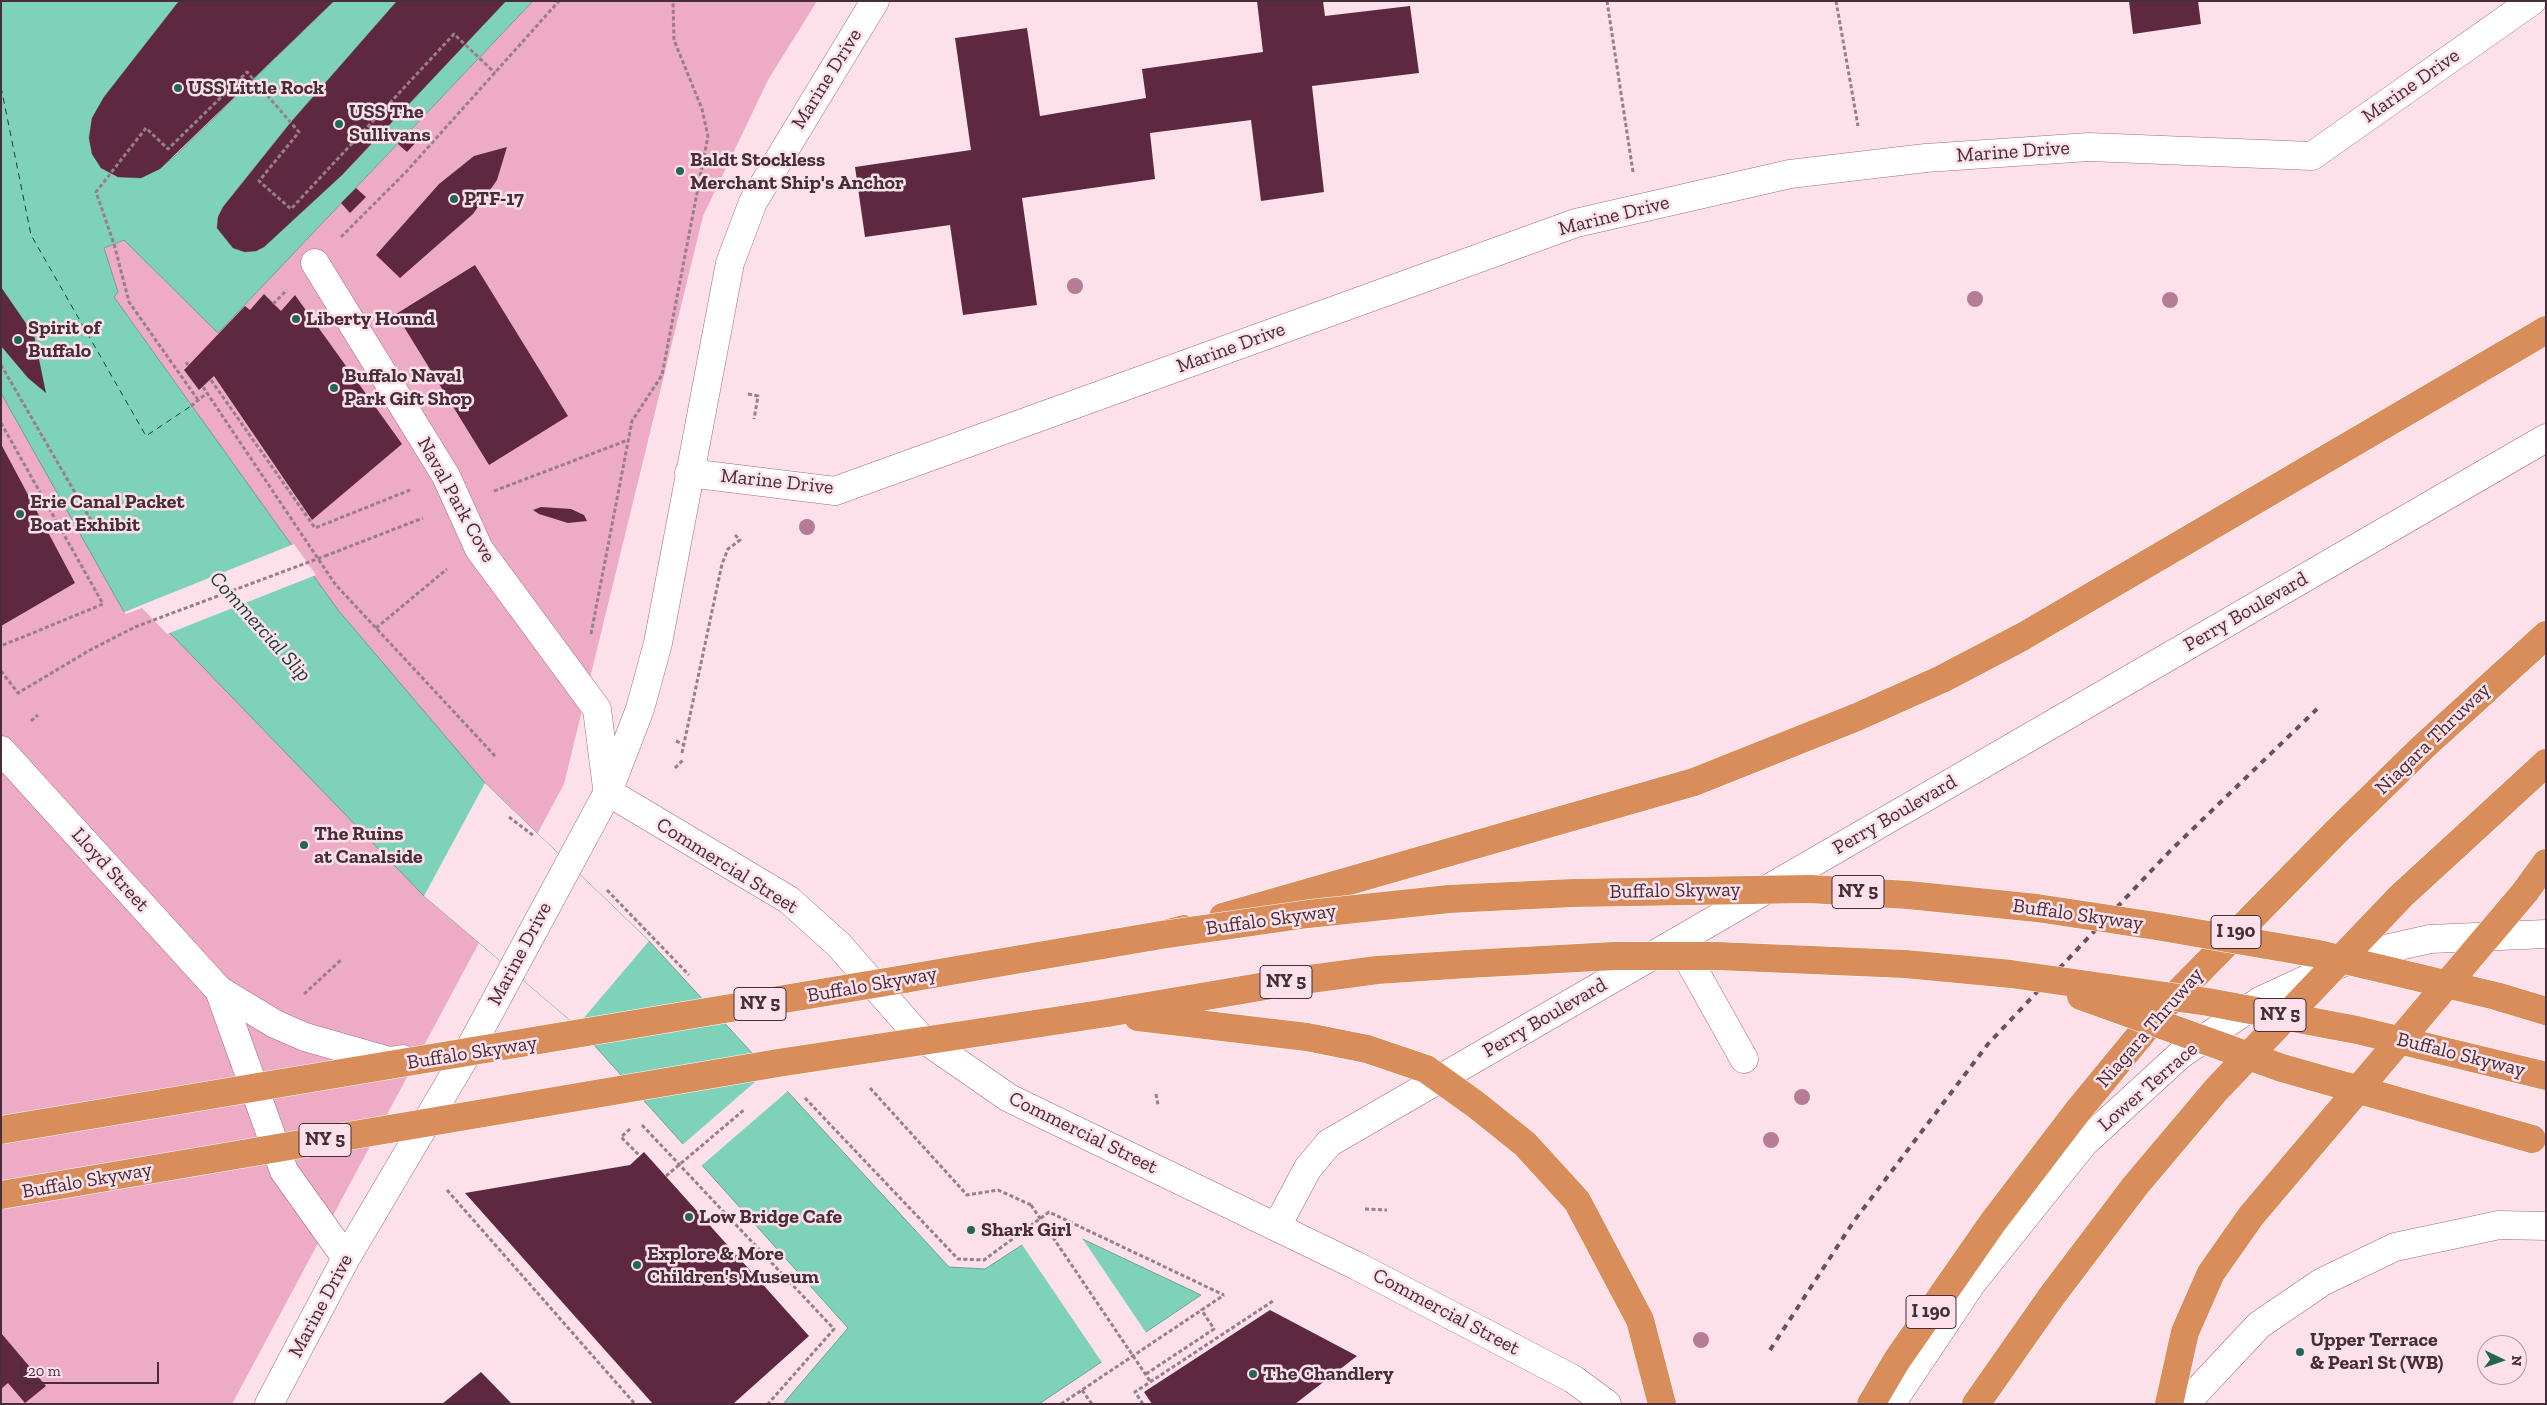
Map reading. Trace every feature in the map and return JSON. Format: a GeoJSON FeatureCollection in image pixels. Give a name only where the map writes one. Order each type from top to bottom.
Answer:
{"type":"FeatureCollection","features":[{"type":"Feature","properties":{"kind":"highway"},"geometry":{"type":"LineString","coordinates":[[1161,935],[1694,782],[1857,717],[1942,679],[2022,637],[2546,330]]}},
{"type":"Feature","properties":{"kind":"highway","name":"Niagara Thruway"},"geometry":{"type":"LineString","coordinates":[[1871,1404],[1897,1360],[1993,1222],[2077,1112],[2160,1011],[2336,832],[2451,722],[2546,635]]}},
{"type":"Feature","properties":{"kind":"highway"},"geometry":{"type":"LineString","coordinates":[[1976,1404],[2051,1297],[2135,1186],[2216,1090],[2400,896],[2546,763]]}},
{"type":"Feature","properties":{"kind":"highway"},"geometry":{"type":"LineString","coordinates":[[2169,1404],[2185,1332],[2211,1273],[2250,1216],[2525,892],[2546,863]]}},
{"type":"Feature","properties":{"kind":"highway","name":"Buffalo Skyway"},"geometry":{"type":"LineString","coordinates":[[1,1130],[575,1036],[1161,935],[1308,914],[1449,899],[1573,893],[1810,889],[1908,895],[2017,906],[2156,926],[2319,954],[2496,996],[2546,1011]]}},
{"type":"Feature","properties":{"kind":"highway","name":"Buffalo Skyway"},"geometry":{"type":"LineString","coordinates":[[1,1195],[778,1063],[1107,1013],[1295,981],[1377,970],[1614,956],[1814,959],[2011,974],[2208,1002],[2357,1030],[2546,1076]]}},
{"type":"Feature","properties":{"kind":"highway"},"geometry":{"type":"LineString","coordinates":[[2011,974],[2098,1001],[2282,1068],[2541,1142]]}},
{"type":"Feature","properties":{"kind":"highway"},"geometry":{"type":"LineString","coordinates":[[1107,1013],[1307,1037],[1367,1049],[1426,1069],[1526,1144],[1577,1201],[1640,1320],[1662,1404]]}},
{"type":"Feature","properties":{"kind":"street","name":"Marine Drive"},"geometry":{"type":"LineString","coordinates":[[269,1404],[346,1258],[469,1050],[608,792],[640,709],[658,643],[730,263],[753,202],[875,1]]}},
{"type":"Feature","properties":{"kind":"street","name":"Marine Drive"},"geometry":{"type":"LineString","coordinates":[[689,472],[835,491],[1576,224],[1790,174],[1926,158],[2089,147],[2312,156],[2532,1]]}},
{"type":"Feature","properties":{"kind":"street","name":"Naval Park Cove"},"geometry":{"type":"LineString","coordinates":[[315,263],[446,476],[479,549],[597,709],[608,792]]}},
{"type":"Feature","properties":{"kind":"street","name":"Perry Boulevard"},"geometry":{"type":"LineString","coordinates":[[1277,1226],[1308,1168],[1329,1144],[2546,438]]}},
{"type":"Feature","properties":{"kind":"street","name":"Lloyd Street"},"geometry":{"type":"LineString","coordinates":[[1,750],[219,990],[275,1024],[305,1037],[389,1061],[469,1050]]}},
{"type":"Feature","properties":{"kind":"street","name":"Commercial Street"},"geometry":{"type":"LineString","coordinates":[[608,792],[789,900],[838,945],[918,1035],[1009,1098],[1277,1226],[1573,1379],[1606,1404]]}},
{"type":"Feature","properties":{"kind":"street","name":"Lower Terrace"},"geometry":{"type":"LineString","coordinates":[[1891,1404],[1972,1283],[2084,1143],[2180,1055],[2260,1002],[2359,955],[2430,939],[2546,934]]}},
{"type":"Feature","properties":{"kind":"street"},"geometry":{"type":"LineString","coordinates":[[1678,941],[1744,1059]]}},
{"type":"Feature","properties":{"kind":"street","name":"Lloyd Street"},"geometry":{"type":"LineString","coordinates":[[219,990],[284,1171],[346,1258]]}},
{"type":"Feature","properties":{"kind":"street"},"geometry":{"type":"LineString","coordinates":[[2185,1404],[2259,1325],[2322,1282],[2395,1247],[2499,1225],[2546,1226]]}},
{"type":"Feature","properties":{"kind":"path"},"geometry":{"type":"LineString","coordinates":[[273,304],[406,172],[559,1]]}},
{"type":"Feature","properties":{"kind":"path"},"geometry":{"type":"LineString","coordinates":[[582,689],[632,421],[662,375],[708,136],[702,109],[674,40],[673,1]]}},
{"type":"Feature","properties":{"kind":"path"},"geometry":{"type":"LineString","coordinates":[[1607,1],[1638,209]]}},
{"type":"Feature","properties":{"kind":"path"},"geometry":{"type":"LineString","coordinates":[[1836,1],[1865,165]]}},
{"type":"Feature","properties":{"kind":"path"},"geometry":{"type":"LineString","coordinates":[[198,400],[129,302],[114,244],[96,192],[109,172],[146,128],[168,149],[247,72],[299,132],[259,180],[290,209],[454,34],[495,73]]}},
{"type":"Feature","properties":{"kind":"path"},"geometry":{"type":"LineString","coordinates":[[1,365],[94,527]]}},
{"type":"Feature","properties":{"kind":"path"},"geometry":{"type":"LineString","coordinates":[[211,380],[315,528],[446,476]]}},
{"type":"Feature","properties":{"kind":"path"},"geometry":{"type":"LineString","coordinates":[[204,387],[335,584],[496,757]]}},
{"type":"Feature","properties":{"kind":"path"},"geometry":{"type":"LineString","coordinates":[[191,406],[207,393]]}},
{"type":"Feature","properties":{"kind":"path"},"geometry":{"type":"LineString","coordinates":[[748,394],[758,396],[754,419]]}},
{"type":"Feature","properties":{"kind":"path"},"geometry":{"type":"LineString","coordinates":[[1,423],[103,604],[1,646]]}},
{"type":"Feature","properties":{"kind":"path"},"geometry":{"type":"LineString","coordinates":[[682,754],[722,564],[728,549],[740,540],[734,535]]}},
{"type":"Feature","properties":{"kind":"path"},"geometry":{"type":"LineString","coordinates":[[1,671],[18,693],[90,650],[135,627],[326,556]]}},
{"type":"Feature","properties":{"kind":"path"},"geometry":{"type":"LineString","coordinates":[[376,628],[437,575]]}},
{"type":"Feature","properties":{"kind":"path"},"geometry":{"type":"LineString","coordinates":[[31,720],[38,715]]}},
{"type":"Feature","properties":{"kind":"path"},"geometry":{"type":"LineString","coordinates":[[676,741],[683,744]]}},
{"type":"Feature","properties":{"kind":"path"},"geometry":{"type":"LineString","coordinates":[[675,768],[684,760]]}},
{"type":"Feature","properties":{"kind":"path"},"geometry":{"type":"LineString","coordinates":[[509,817],[534,836]]}},
{"type":"Feature","properties":{"kind":"path"},"geometry":{"type":"LineString","coordinates":[[607,890],[694,981]]}},
{"type":"Feature","properties":{"kind":"path"},"geometry":{"type":"LineString","coordinates":[[298,1000],[342,959]]}},
{"type":"Feature","properties":{"kind":"path"},"geometry":{"type":"LineString","coordinates":[[866,1084],[967,1195],[998,1190],[1031,1205],[1150,1382]]}},
{"type":"Feature","properties":{"kind":"path"},"geometry":{"type":"LineString","coordinates":[[1156,1094],[1158,1105]]}},
{"type":"Feature","properties":{"kind":"path"},"geometry":{"type":"LineString","coordinates":[[803,1095],[958,1259],[984,1260],[1048,1212],[1224,1295],[1062,1404]]}},
{"type":"Feature","properties":{"kind":"path"},"geometry":{"type":"LineString","coordinates":[[632,1126],[621,1138],[640,1156]]}},
{"type":"Feature","properties":{"kind":"path"},"geometry":{"type":"LineString","coordinates":[[646,1130],[834,1329],[768,1404]]}},
{"type":"Feature","properties":{"kind":"path"},"geometry":{"type":"LineString","coordinates":[[447,1190],[635,1404]]}},
{"type":"Feature","properties":{"kind":"path"},"geometry":{"type":"LineString","coordinates":[[1365,1209],[1387,1210]]}},
{"type":"Feature","properties":{"kind":"path"},"geometry":{"type":"LineString","coordinates":[[1143,1404],[1134,1392],[1273,1301]]}},
{"type":"Feature","properties":{"kind":"path"},"geometry":{"type":"LineString","coordinates":[[1146,1374],[1214,1329],[1201,1309]]}},
{"type":"Feature","properties":{"kind":"path"},"geometry":{"type":"LineString","coordinates":[[1082,1390],[1092,1404]]}},
{"type":"Feature","properties":{"kind":"shaded area"},"geometry":{"type":"Polygon","coordinates":[[[533,1],[817,1],[768,80],[703,216],[564,784],[232,1404],[1,1404],[1,291],[124,240],[218,333],[533,1]]]}},
{"type":"Feature","properties":{"kind":"water","name":"Commercial Slip"},"geometry":{"type":"Polygon","coordinates":[[[1,1],[179,1],[104,97],[92,118],[89,138],[92,154],[101,168],[118,177],[141,178],[159,169],[175,156],[334,1],[397,1],[291,122],[223,207],[218,217],[217,228],[233,248],[245,252],[256,251],[264,247],[342,175],[506,1],[533,1],[218,333],[124,240],[104,248],[118,292],[114,297],[338,610],[485,783],[649,941],[949,1267],[985,1269],[1053,1225],[1201,1295],[1039,1404],[783,1404],[848,1328],[577,1026],[424,896],[143,605],[124,612],[1,393],[1,1]]]}},
{"type":"Feature","properties":{"kind":"pier"},"geometry":{"type":"Polygon","coordinates":[[[294,544],[316,575],[167,634],[142,608],[126,614],[124,612],[294,544]]]}},
{"type":"Feature","properties":{"kind":"pier"},"geometry":{"type":"Polygon","coordinates":[[[485,783],[649,941],[577,1026],[424,896],[485,783]]]}},
{"type":"Feature","properties":{"kind":"pier"},"geometry":{"type":"Polygon","coordinates":[[[770,1069],[789,1090],[700,1167],[681,1146],[770,1069]]]}},
{"type":"Feature","properties":{"kind":"pier"},"geometry":{"type":"Polygon","coordinates":[[[1052,1223],[1080,1235],[1147,1334],[1103,1364],[1021,1243],[1052,1223]]]}},
{"type":"Feature","properties":{"kind":"building","name":"USS Little Rock"},"geometry":{"type":"Polygon","coordinates":[[[179,1],[334,1],[160,169],[141,178],[118,177],[101,168],[92,154],[89,138],[92,118],[104,97],[179,1]]]}},
{"type":"Feature","properties":{"kind":"building","name":"USS The Sullivans"},"geometry":{"type":"Polygon","coordinates":[[[397,1],[506,1],[342,175],[264,247],[256,251],[245,252],[233,248],[217,228],[218,217],[223,207],[291,122],[397,1]]]}},
{"type":"Feature","properties":{"kind":"building"},"geometry":{"type":"Polygon","coordinates":[[[1257,1],[1323,1],[1325,16],[1410,6],[1419,73],[1312,86],[1324,192],[1261,201],[1251,120],[1150,133],[1155,179],[1022,198],[1037,305],[963,315],[950,225],[865,237],[855,167],[971,150],[955,38],[1027,28],[1040,116],[1146,98],[1142,69],[1263,52],[1257,1]]]}},
{"type":"Feature","properties":{"kind":"building"},"geometry":{"type":"Polygon","coordinates":[[[2129,1],[2198,1],[2201,24],[2133,34],[2129,1]]]}},
{"type":"Feature","properties":{"kind":"building"},"geometry":{"type":"Polygon","coordinates":[[[412,129],[421,137],[407,152],[398,144],[412,129]]]}},
{"type":"Feature","properties":{"kind":"building","name":"PTF-17"},"geometry":{"type":"Polygon","coordinates":[[[507,147],[497,180],[473,214],[400,278],[376,255],[439,184],[474,156],[507,147]]]}},
{"type":"Feature","properties":{"kind":"building"},"geometry":{"type":"Polygon","coordinates":[[[356,188],[366,197],[350,213],[341,203],[356,188]]]}},
{"type":"Feature","properties":{"kind":"building"},"geometry":{"type":"Polygon","coordinates":[[[475,265],[568,416],[489,465],[396,314],[475,265]]]}},
{"type":"Feature","properties":{"kind":"building","name":"Spirit of Buffalo"},"geometry":{"type":"Polygon","coordinates":[[[1,287],[34,335],[46,393],[28,378],[1,346],[1,287]]]}},
{"type":"Feature","properties":{"kind":"building"},"geometry":{"type":"Polygon","coordinates":[[[264,294],[281,311],[295,295],[402,444],[312,520],[214,376],[199,390],[184,370],[245,306],[250,310],[264,294]]]}},
{"type":"Feature","properties":{"kind":"building","name":"Erie Canal Packet Boat Exhibit"},"geometry":{"type":"Polygon","coordinates":[[[1,444],[75,583],[1,626],[1,444]]]}},
{"type":"Feature","properties":{"kind":"building"},"geometry":{"type":"Polygon","coordinates":[[[541,507],[571,509],[584,515],[587,521],[568,523],[539,514],[533,510],[541,507]]]}},
{"type":"Feature","properties":{"kind":"building","name":"Explore & More Children's Museum"},"geometry":{"type":"Polygon","coordinates":[[[644,1152],[809,1336],[733,1404],[653,1404],[465,1193],[630,1165],[644,1152]]]}},
{"type":"Feature","properties":{"kind":"building","name":"The Chandlery"},"geometry":{"type":"Polygon","coordinates":[[[1270,1310],[1357,1356],[1295,1404],[1152,1404],[1144,1392],[1270,1310]]]}},
{"type":"Feature","properties":{"kind":"building"},"geometry":{"type":"Polygon","coordinates":[[[1,1333],[46,1386],[25,1403],[8,1383],[1,1389],[1,1333]]]}},
{"type":"Feature","properties":{"kind":"building"},"geometry":{"type":"Polygon","coordinates":[[[481,1372],[512,1404],[442,1404],[481,1372]]]}},
{"type":"Feature","properties":{"kind":"ferry route"},"geometry":{"type":"LineString","coordinates":[[1,87],[31,235],[146,436],[191,406]]}},
{"type":"Feature","properties":{"kind":"railway"},"geometry":{"type":"LineString","coordinates":[[1770,1350],[1854,1221],[1988,1044],[2169,852],[2317,709]]}},
{"type":"Feature","properties":{"kind":"place","name":"USS Little Rock"},"geometry":{"type":"Point","coordinates":[178,88]}},
{"type":"Feature","properties":{"kind":"place","name":"USS The Sullivans"},"geometry":{"type":"Point","coordinates":[339,124]}},
{"type":"Feature","properties":{"kind":"place","name":"Baldt Stockless Merchant Ship's Anchor"},"geometry":{"type":"Point","coordinates":[680,171]}},
{"type":"Feature","properties":{"kind":"place","name":"PTF-17"},"geometry":{"type":"Point","coordinates":[454,199]}},
{"type":"Feature","properties":{"kind":"place","name":"Liberty Hound"},"geometry":{"type":"Point","coordinates":[296,319]}},
{"type":"Feature","properties":{"kind":"place","name":"Spirit of Buffalo"},"geometry":{"type":"Point","coordinates":[18,340]}},
{"type":"Feature","properties":{"kind":"place","name":"Buffalo Naval Park Gift Shop"},"geometry":{"type":"Point","coordinates":[334,388]}},
{"type":"Feature","properties":{"kind":"place","name":"Erie Canal Packet Boat Exhibit"},"geometry":{"type":"Point","coordinates":[20,514]}},
{"type":"Feature","properties":{"kind":"place","name":"The Ruins at Canalside"},"geometry":{"type":"Point","coordinates":[304,845]}},
{"type":"Feature","properties":{"kind":"place","name":"Low Bridge Cafe"},"geometry":{"type":"Point","coordinates":[689,1217]}},
{"type":"Feature","properties":{"kind":"place","name":"Shark Girl"},"geometry":{"type":"Point","coordinates":[971,1230]}},
{"type":"Feature","properties":{"kind":"place","name":"Explore & More Children's Museum"},"geometry":{"type":"Point","coordinates":[637,1265]}},
{"type":"Feature","properties":{"kind":"place","name":"Upper Terrace & Pearl St (WB)"},"geometry":{"type":"Point","coordinates":[2300,1352]}},
{"type":"Feature","properties":{"kind":"place","name":"The Chandlery"},"geometry":{"type":"Point","coordinates":[1253,1374]}}]}
